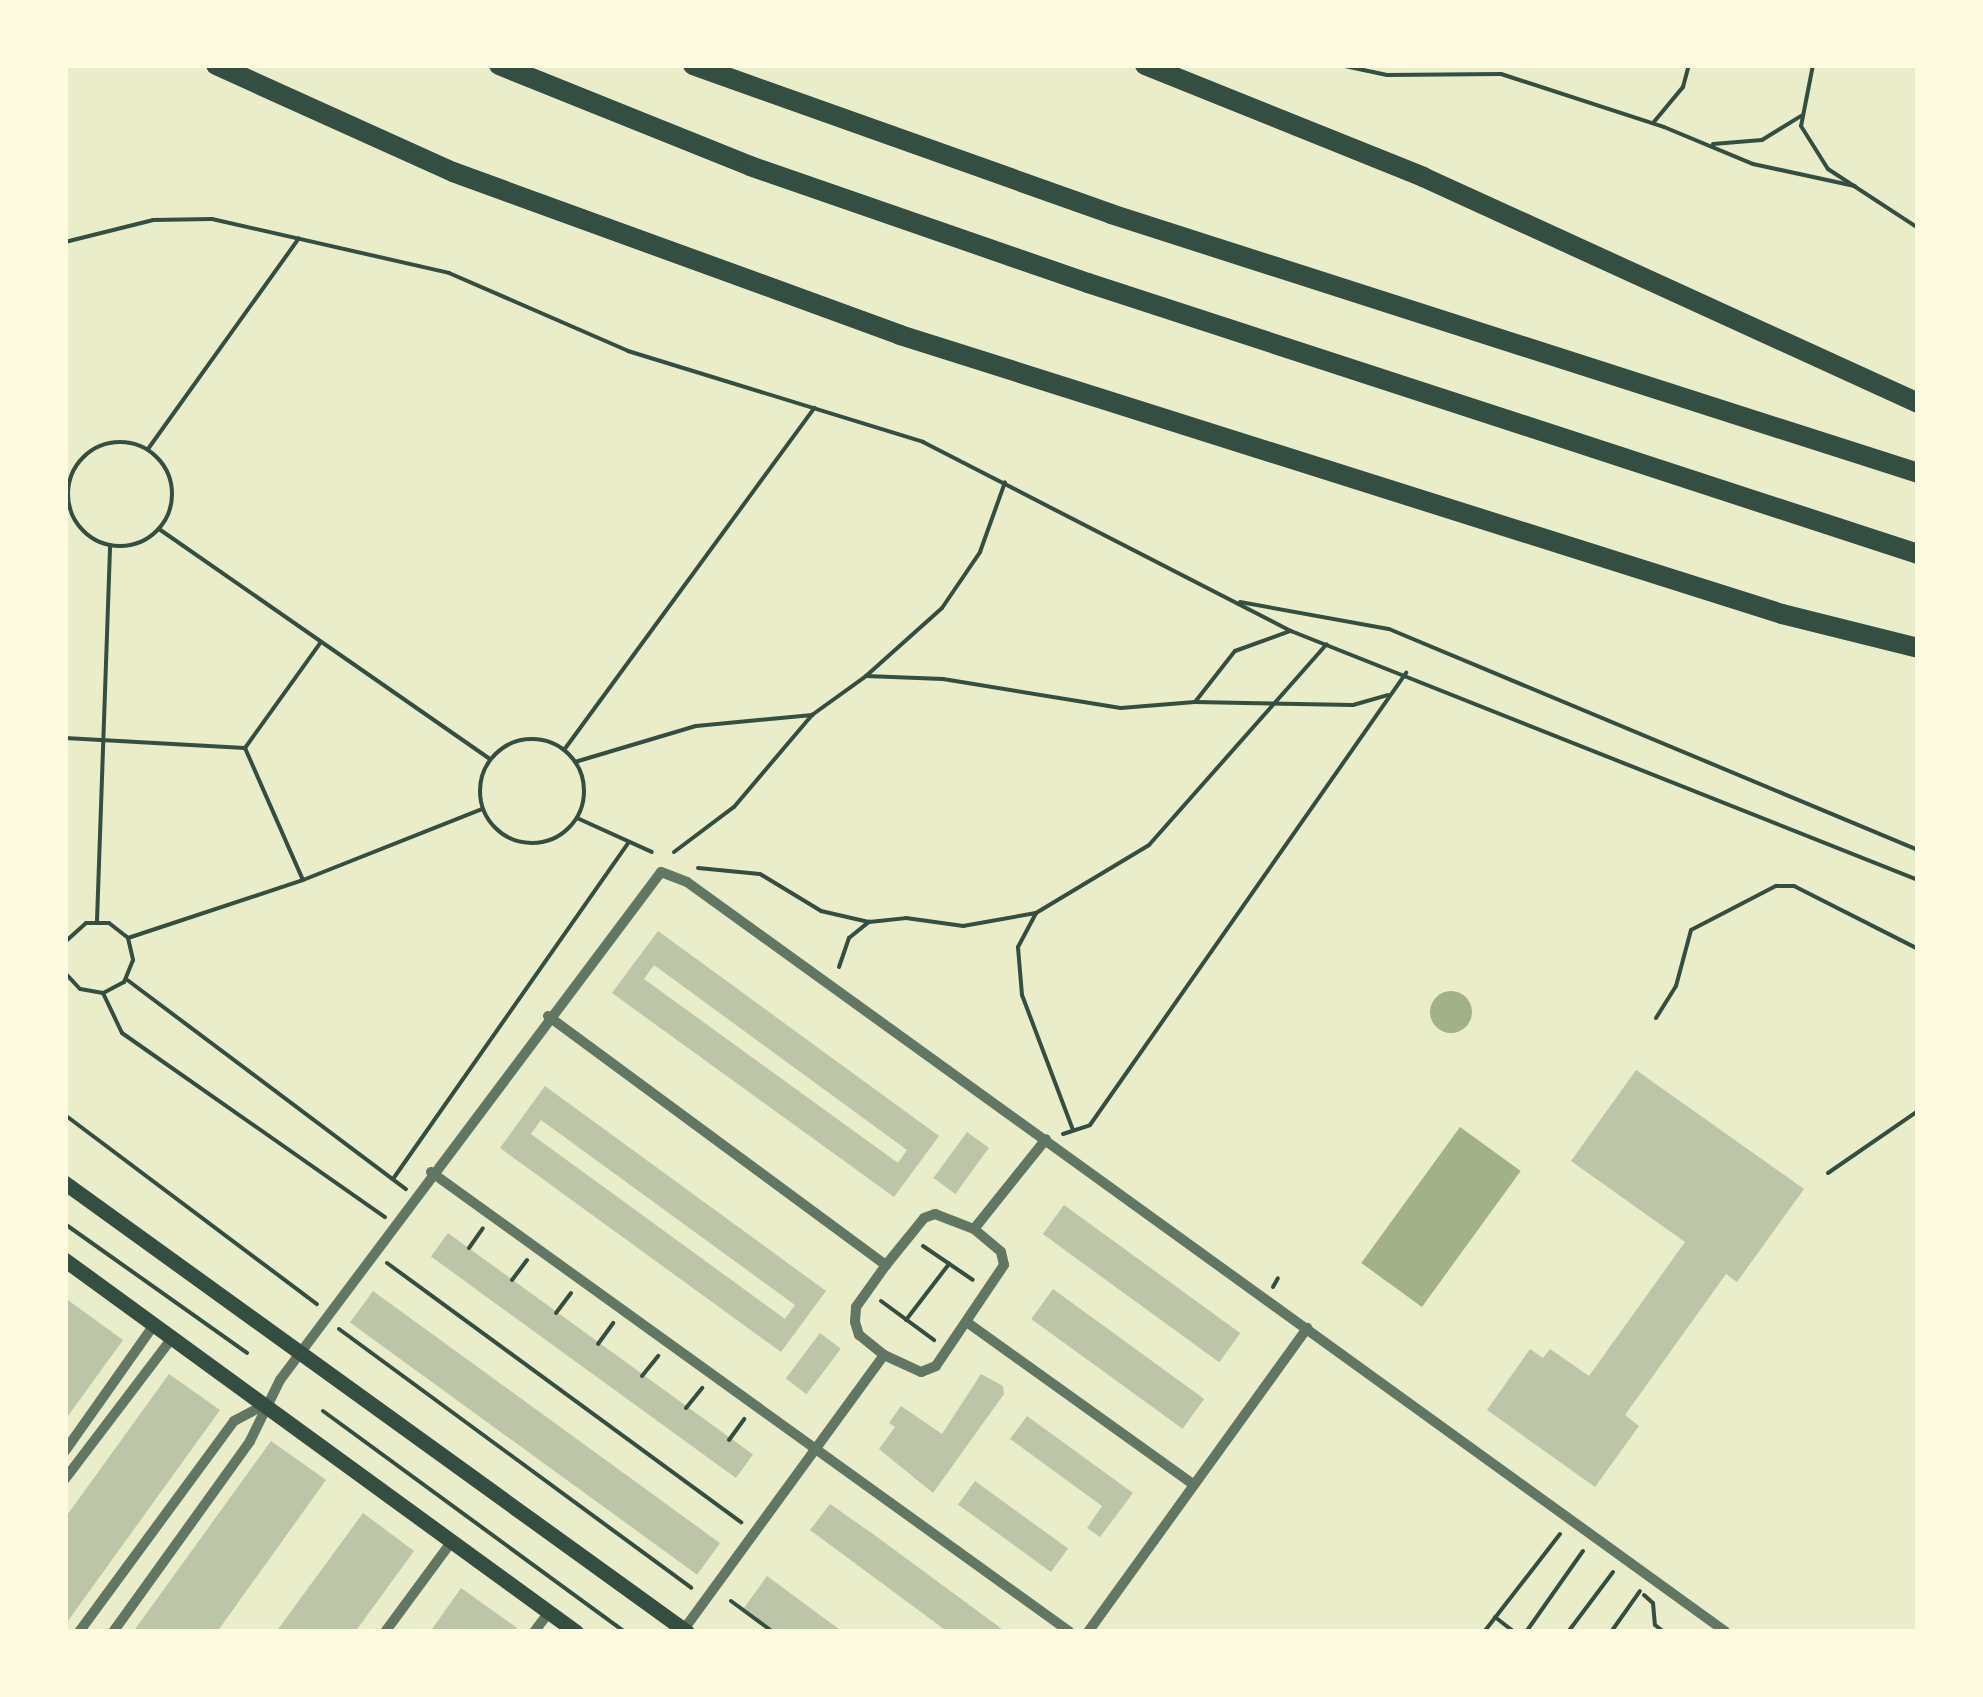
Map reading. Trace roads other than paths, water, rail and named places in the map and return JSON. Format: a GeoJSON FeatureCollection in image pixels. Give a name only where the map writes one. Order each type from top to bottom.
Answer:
{"type":"FeatureCollection","features":[{"type":"Feature","properties":{"kind":"highway"},"geometry":{"type":"LineString","coordinates":[[216,65],[453,172],[900,335],[1782,614],[1918,648]]}},
{"type":"Feature","properties":{"kind":"highway"},"geometry":{"type":"LineString","coordinates":[[499,65],[750,166],[1088,283],[1918,554]]}},
{"type":"Feature","properties":{"kind":"highway"},"geometry":{"type":"LineString","coordinates":[[693,65],[1111,214],[1918,473]]}},
{"type":"Feature","properties":{"kind":"highway"},"geometry":{"type":"LineString","coordinates":[[1145,65],[1423,177],[1918,402]]}},
{"type":"Feature","properties":{"kind":"main road"},"geometry":{"type":"LineString","coordinates":[[65,1183],[684,1631]]}},
{"type":"Feature","properties":{"kind":"main road"},"geometry":{"type":"LineString","coordinates":[[65,1260],[576,1632]]}},
{"type":"Feature","properties":{"kind":"street"},"geometry":{"type":"LineString","coordinates":[[114,1632],[250,1441],[262,1406],[300,1353],[644,888],[661,872],[687,882],[1726,1632]]}},
{"type":"Feature","properties":{"kind":"street"},"geometry":{"type":"LineString","coordinates":[[548,1016],[886,1265]]}},
{"type":"Feature","properties":{"kind":"street"},"geometry":{"type":"LineString","coordinates":[[974,1229],[1046,1139]]}},
{"type":"Feature","properties":{"kind":"street"},"geometry":{"type":"LineString","coordinates":[[431,1172],[1070,1632]]}},
{"type":"Feature","properties":{"kind":"street"},"geometry":{"type":"LineString","coordinates":[[935,1214],[974,1229],[1001,1252],[1000,1278],[948,1350],[921,1372],[884,1355],[859,1335],[854,1322],[868,1291],[909,1236],[935,1214]]}},
{"type":"Feature","properties":{"kind":"street"},"geometry":{"type":"LineString","coordinates":[[968,1324],[1194,1485]]}},
{"type":"Feature","properties":{"kind":"street"},"geometry":{"type":"LineString","coordinates":[[65,1450],[154,1325]]}},
{"type":"Feature","properties":{"kind":"street"},"geometry":{"type":"LineString","coordinates":[[1088,1632],[1308,1328]]}},
{"type":"Feature","properties":{"kind":"street"},"geometry":{"type":"LineString","coordinates":[[65,1480],[172,1338]]}},
{"type":"Feature","properties":{"kind":"street"},"geometry":{"type":"LineString","coordinates":[[684,1631],[884,1355]]}},
{"type":"Feature","properties":{"kind":"street"},"geometry":{"type":"LineString","coordinates":[[79,1632],[234,1421],[262,1406]]}},
{"type":"Feature","properties":{"kind":"street"},"geometry":{"type":"LineString","coordinates":[[385,1632],[452,1540]]}},
{"type":"Feature","properties":{"kind":"street"},"geometry":{"type":"LineString","coordinates":[[534,1632],[549,1612]]}}]}
